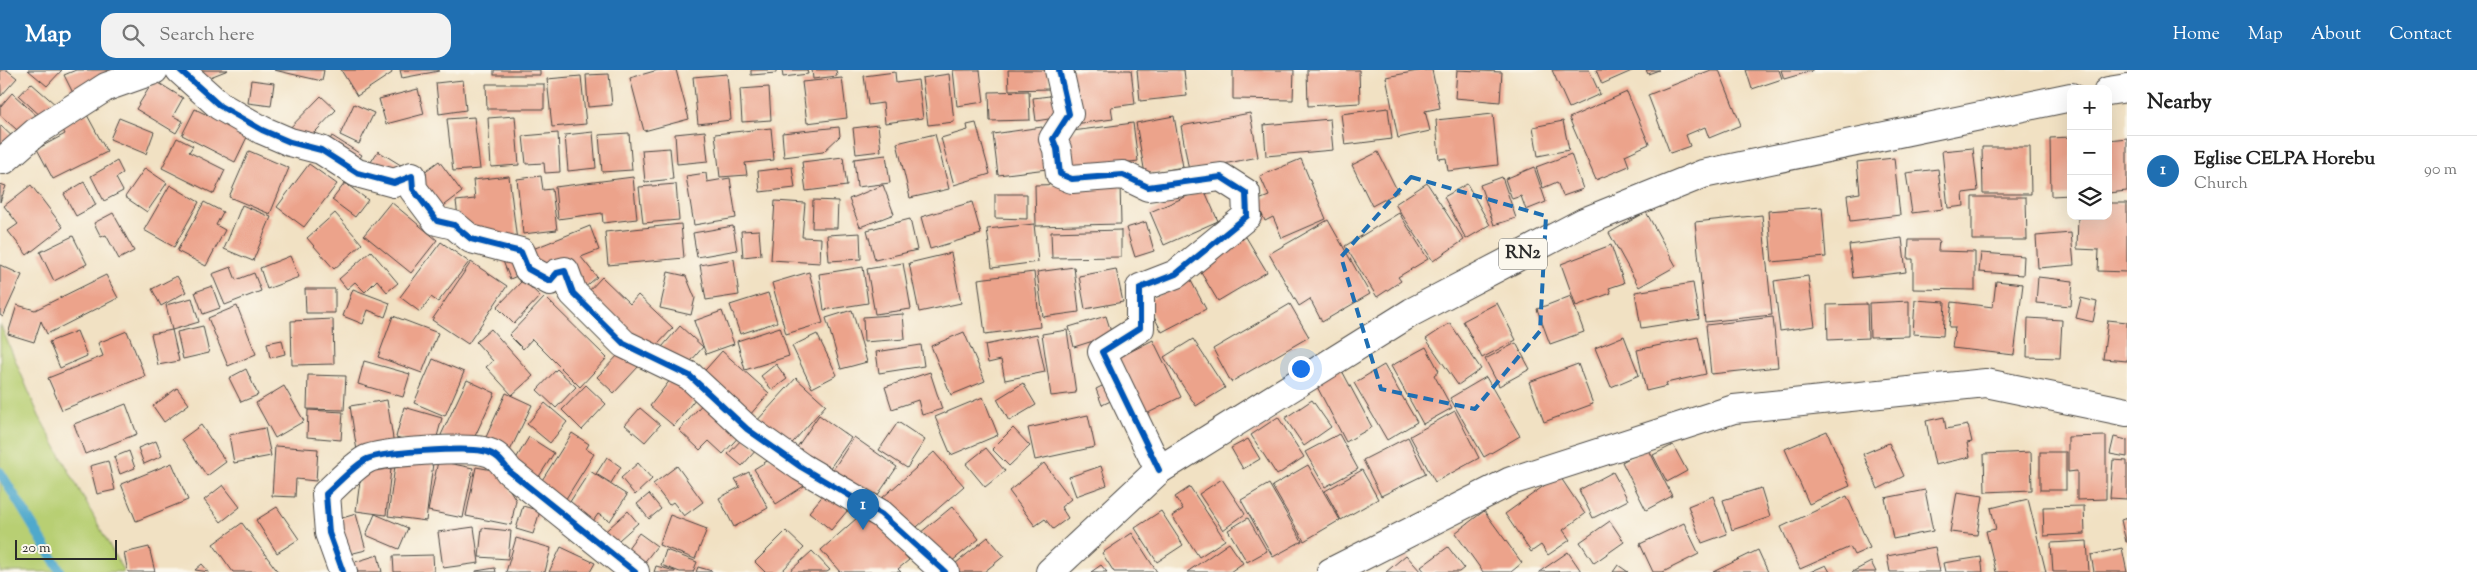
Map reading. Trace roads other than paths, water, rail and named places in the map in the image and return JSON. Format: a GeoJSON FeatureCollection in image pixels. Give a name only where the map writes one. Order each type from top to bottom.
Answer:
{"type":"FeatureCollection","features":[{"type":"Feature","properties":{"kind":"main road"},"geometry":{"type":"LineString","coordinates":[[4,160],[36,132],[106,87],[154,70]]}},
{"type":"Feature","properties":{"kind":"main road"},"geometry":{"type":"LineString","coordinates":[[180,70],[220,106],[262,130],[290,142],[321,150],[357,173],[394,182],[412,176],[413,189],[437,221],[454,225],[471,239],[521,252],[528,269],[550,281],[557,273],[565,271],[573,293],[624,344],[690,376],[747,429],[801,468],[881,514],[945,572]]}},
{"type":"Feature","properties":{"kind":"main road"},"geometry":{"type":"LineString","coordinates":[[1059,70],[1069,114],[1053,139],[1057,149],[1060,174],[1072,179],[1123,176],[1148,186],[1221,177],[1246,193],[1247,216],[1176,274],[1140,288],[1140,328],[1102,352],[1159,470]]}},
{"type":"Feature","properties":{"kind":"main road"},"geometry":{"type":"LineString","coordinates":[[2112,90],[2127,88]]}},
{"type":"Feature","properties":{"kind":"main road","name":"RN2"},"geometry":{"type":"LineString","coordinates":[[1050,572],[1159,470],[1412,312],[1584,222],[1703,174],[2067,98]]}},
{"type":"Feature","properties":{"kind":"main road"},"geometry":{"type":"LineString","coordinates":[[1331,572],[1511,481],[1734,409],[1986,383],[2127,412]]}},
{"type":"Feature","properties":{"kind":"main road"},"geometry":{"type":"LineString","coordinates":[[344,572],[329,533],[326,494],[367,458],[425,451],[462,450],[484,451],[500,458],[509,471],[635,572]]}},
{"type":"Feature","properties":{"kind":"waterway"},"geometry":{"type":"LineString","coordinates":[[0,472],[61,572]]}},
{"type":"Feature","properties":{"kind":"place","name":"Eglise CELPA Horebu"},"geometry":{"type":"Point","coordinates":[863,530]}}]}
